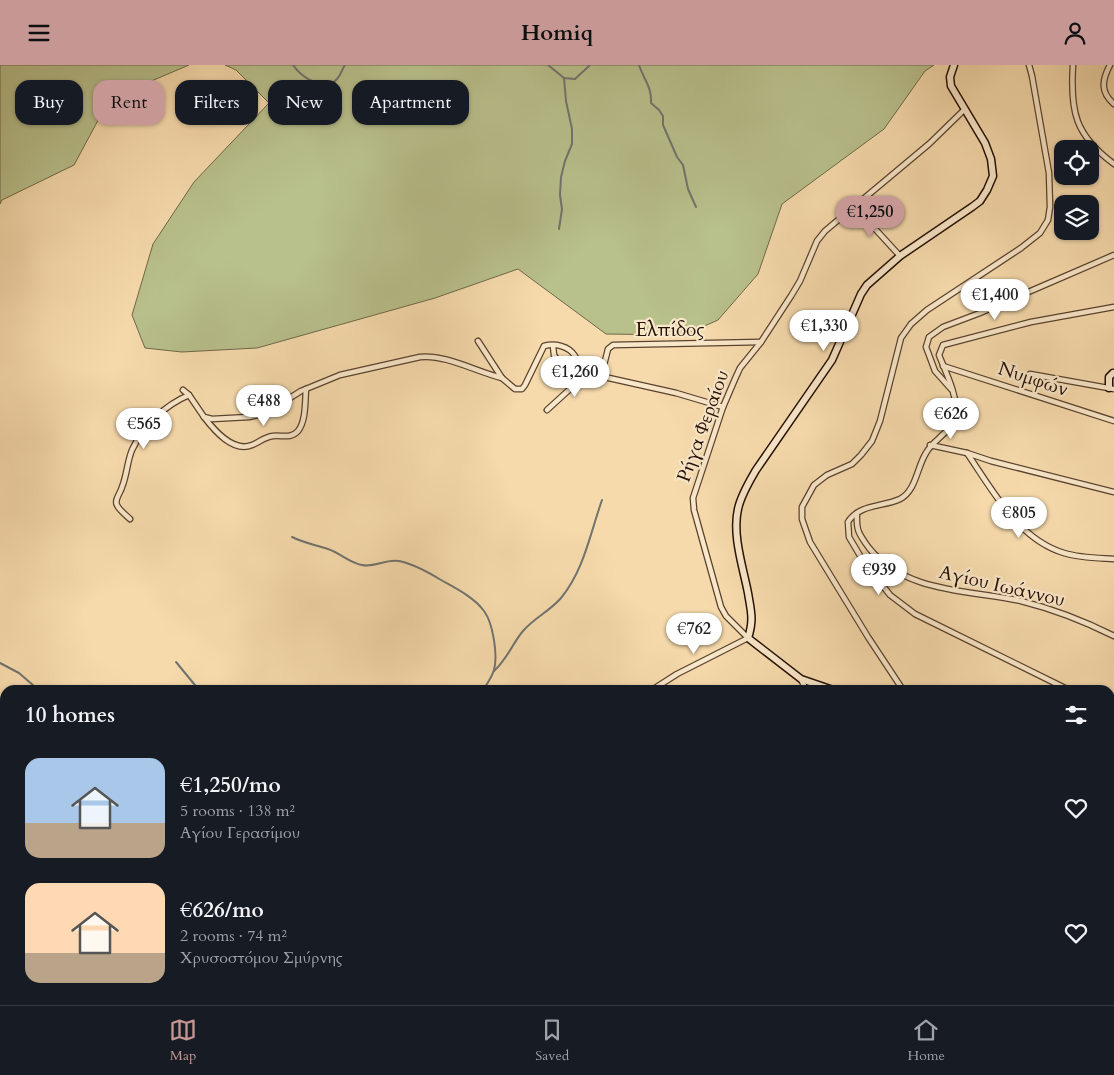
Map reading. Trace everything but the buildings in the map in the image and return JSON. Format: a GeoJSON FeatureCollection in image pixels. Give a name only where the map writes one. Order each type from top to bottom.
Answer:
{"type":"FeatureCollection","features":[{"type":"Feature","properties":{"kind":"street"},"geometry":{"type":"LineString","coordinates":[[660,685],[748,638],[753,618],[738,541],[737,519],[740,503],[748,484],[832,360],[861,294],[876,276],[900,256],[976,204],[991,183],[993,167],[985,143],[966,108],[951,86],[950,77],[954,65]]}},
{"type":"Feature","properties":{"kind":"street"},"geometry":{"type":"LineString","coordinates":[[900,685],[810,542],[802,519],[802,507],[814,485],[827,475],[852,465],[872,441],[880,421],[901,338],[911,324],[927,310],[1021,248],[1040,233],[1048,220],[1050,207],[1048,173],[1029,65]]}},
{"type":"Feature","properties":{"kind":"street"},"geometry":{"type":"LineString","coordinates":[[1073,65],[1072,95],[1078,123],[1090,143],[1114,164]]}},
{"type":"Feature","properties":{"kind":"street"},"geometry":{"type":"LineString","coordinates":[[1110,65],[1104,78],[1104,91],[1107,99],[1114,104]]}},
{"type":"Feature","properties":{"kind":"street","name":"Ρήγα Φεραίου"},"geometry":{"type":"LineString","coordinates":[[818,685],[801,679],[748,638],[726,616],[721,607],[692,503],[723,407],[740,368],[761,343],[800,281],[817,241],[825,231],[929,145],[966,108]]}},
{"type":"Feature","properties":{"kind":"street"},"geometry":{"type":"LineString","coordinates":[[855,207],[900,256]]}},
{"type":"Feature","properties":{"kind":"street"},"geometry":{"type":"LineString","coordinates":[[952,390],[935,371],[926,347],[929,337],[943,327],[1113,256]]}},
{"type":"Feature","properties":{"kind":"street"},"geometry":{"type":"LineString","coordinates":[[1059,685],[915,614],[894,599],[862,559],[849,537],[848,522],[857,513],[896,501],[908,493],[930,445],[952,425],[956,416],[955,403],[939,355],[943,345],[1031,322],[1114,307]]}},
{"type":"Feature","properties":{"kind":"street"},"geometry":{"type":"LineString","coordinates":[[478,341],[502,378],[515,389],[522,389],[525,385],[544,346],[560,345],[569,349],[576,358],[578,367],[570,389],[547,410]]}},
{"type":"Feature","properties":{"kind":"street","name":"Ελπίδος"},"geometry":{"type":"LineString","coordinates":[[601,377],[608,349],[613,345],[761,343]]}},
{"type":"Feature","properties":{"kind":"street"},"geometry":{"type":"LineString","coordinates":[[553,346],[554,355],[562,365],[578,367],[601,377],[676,393],[723,407]]}},
{"type":"Feature","properties":{"kind":"street"},"geometry":{"type":"LineString","coordinates":[[204,417],[212,419],[249,417],[266,413],[283,401],[306,389],[340,375],[430,355],[447,359],[481,373],[502,378]]}},
{"type":"Feature","properties":{"kind":"street","name":"Νυμφών"},"geometry":{"type":"LineString","coordinates":[[943,366],[1114,421]]}},
{"type":"Feature","properties":{"kind":"street"},"geometry":{"type":"LineString","coordinates":[[1030,374],[1111,389],[1109,377],[1114,373]]}},
{"type":"Feature","properties":{"kind":"street"},"geometry":{"type":"LineString","coordinates":[[183,390],[224,439],[236,445],[250,446],[271,436],[291,437],[298,432],[301,426],[306,389]]}},
{"type":"Feature","properties":{"kind":"street"},"geometry":{"type":"LineString","coordinates":[[130,519],[117,506],[116,501],[123,486],[133,450],[146,428],[159,414],[174,401],[189,395]]}},
{"type":"Feature","properties":{"kind":"street"},"geometry":{"type":"LineString","coordinates":[[930,445],[1114,492]]}},
{"type":"Feature","properties":{"kind":"street"},"geometry":{"type":"LineString","coordinates":[[967,453],[1011,517],[1031,536],[1064,553],[1083,557],[1114,559]]}},
{"type":"Feature","properties":{"kind":"street","name":"Αγίου Ιωάννου"},"geometry":{"type":"LineString","coordinates":[[857,513],[858,531],[875,554],[891,567],[910,578],[940,587],[1041,607],[1084,621],[1114,636]]}},
{"type":"Feature","properties":{"kind":"street"},"geometry":{"type":"LineString","coordinates":[[801,679],[804,685]]}},
{"type":"Feature","properties":{"kind":"green space"},"geometry":{"type":"Polygon","coordinates":[[[0,65],[189,65],[154,80],[93,80],[93,125],[95,125],[74,165],[2,200],[0,204],[0,65]]]}},
{"type":"Feature","properties":{"kind":"green space"},"geometry":{"type":"Polygon","coordinates":[[[225,65],[934,65],[925,71],[884,129],[782,204],[758,274],[718,320],[684,335],[606,334],[518,269],[435,298],[257,348],[182,352],[145,348],[132,315],[153,244],[194,182],[248,125],[258,125],[258,115],[268,104],[268,125],[342,125],[342,80],[268,80],[268,102],[258,92],[258,80],[246,80],[236,70],[225,65]]]}},
{"type":"Feature","properties":{"kind":"waterway"},"geometry":{"type":"LineString","coordinates":[[293,65],[307,78],[320,84],[332,83],[340,76],[345,65]]}},
{"type":"Feature","properties":{"kind":"waterway"},"geometry":{"type":"LineString","coordinates":[[548,65],[564,78],[575,79],[590,65]]}},
{"type":"Feature","properties":{"kind":"waterway"},"geometry":{"type":"LineString","coordinates":[[639,65],[649,88],[651,103],[663,116],[663,125],[677,157],[683,165],[688,189],[696,207]]}},
{"type":"Feature","properties":{"kind":"waterway"},"geometry":{"type":"LineString","coordinates":[[559,229],[562,209],[560,195],[561,177],[572,144],[572,129],[566,101],[564,78]]}},
{"type":"Feature","properties":{"kind":"waterway"},"geometry":{"type":"LineString","coordinates":[[494,671],[523,631],[557,603],[569,587],[586,551],[602,500]]}},
{"type":"Feature","properties":{"kind":"waterway"},"geometry":{"type":"LineString","coordinates":[[292,537],[332,551],[362,565],[367,566],[389,561],[410,564],[431,574],[475,601],[484,611],[490,623],[495,648],[494,670],[486,685]]}},
{"type":"Feature","properties":{"kind":"waterway"},"geometry":{"type":"LineString","coordinates":[[176,662],[195,685]]}},
{"type":"Feature","properties":{"kind":"waterway"},"geometry":{"type":"LineString","coordinates":[[0,663],[19,673],[33,685]]}}]}
